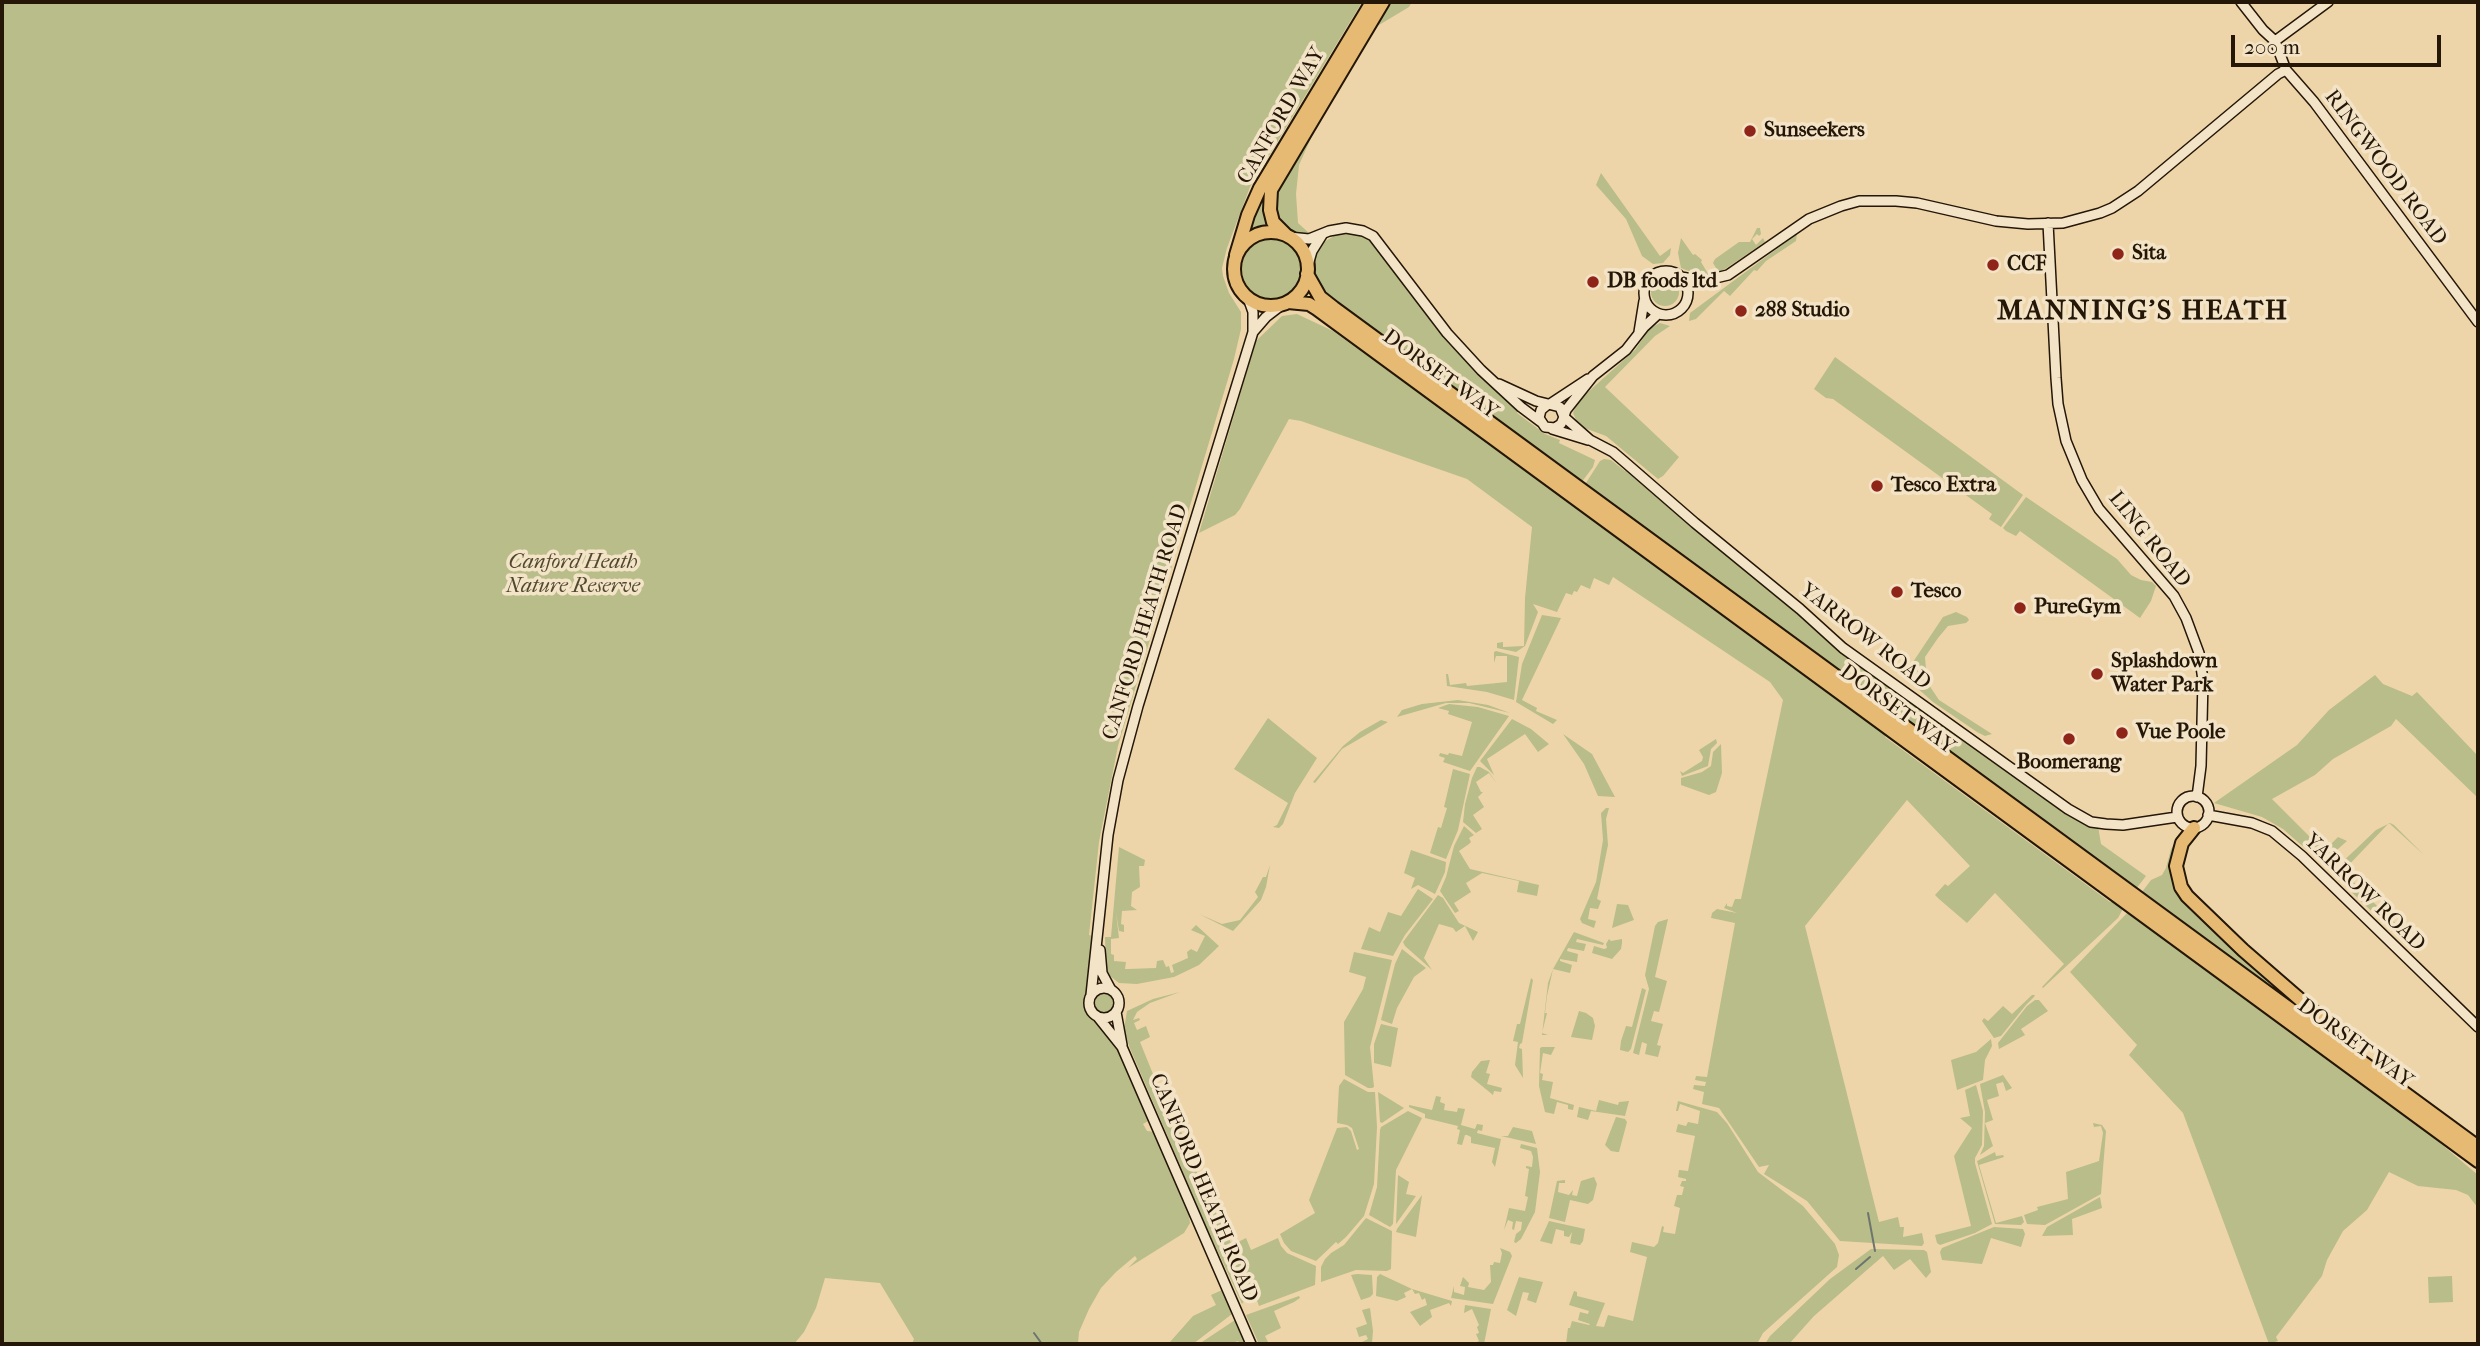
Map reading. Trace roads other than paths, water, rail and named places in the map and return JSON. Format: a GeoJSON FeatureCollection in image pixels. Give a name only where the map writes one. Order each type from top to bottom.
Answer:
{"type":"FeatureCollection","features":[{"type":"Feature","properties":{"kind":"highway","name":"CANFORD WAY"},"geometry":{"type":"LineString","coordinates":[[1236,255],[1248,215],[1260,188],[1373,2]]}},
{"type":"Feature","properties":{"kind":"highway","name":"CANFORD WAY"},"geometry":{"type":"LineString","coordinates":[[1288,236],[1273,222],[1270,210],[1271,190],[1383,2]]}},
{"type":"Feature","properties":{"kind":"highway"},"geometry":{"type":"LineString","coordinates":[[1271,232],[1288,236],[1302,249],[1308,269],[1304,285],[1298,295],[1285,303],[1265,306],[1248,299],[1235,279],[1236,255],[1245,243],[1257,235],[1271,232]]}},
{"type":"Feature","properties":{"kind":"highway","name":"DORSET WAY"},"geometry":{"type":"LineString","coordinates":[[1308,269],[1320,296],[1334,308],[2478,1147]]}},
{"type":"Feature","properties":{"kind":"highway","name":"DORSET WAY"},"geometry":{"type":"LineString","coordinates":[[1285,303],[1309,304],[1317,309],[2478,1161]]}},
{"type":"Feature","properties":{"kind":"highway"},"geometry":{"type":"LineString","coordinates":[[2194,828],[2182,843],[2176,866],[2181,887],[2187,896],[2243,950],[2355,1046],[2478,1141]]}},
{"type":"Feature","properties":{"kind":"street","name":"RINGWOOD ROAD"},"geometry":{"type":"LineString","coordinates":[[2241,2],[2275,41],[2286,70],[2314,102],[2478,322]]}},
{"type":"Feature","properties":{"kind":"street"},"geometry":{"type":"LineString","coordinates":[[2275,41],[2329,2]]}},
{"type":"Feature","properties":{"kind":"street"},"geometry":{"type":"LineString","coordinates":[[1644,299],[1650,309],[1658,314],[1669,315],[1676,312],[1692,289],[1703,281],[1728,275],[1809,219],[1859,201],[1896,201],[1996,221],[2048,223],[2077,220],[2112,208],[2286,70]]}},
{"type":"Feature","properties":{"kind":"street","name":"LING ROAD"},"geometry":{"type":"LineString","coordinates":[[2048,223],[2058,404],[2066,441],[2082,480],[2104,516],[2174,596],[2186,618],[2199,653],[2203,680],[2201,766],[2197,797]]}},
{"type":"Feature","properties":{"kind":"street"},"geometry":{"type":"LineString","coordinates":[[1288,236],[1300,240],[1346,228],[1373,236],[1435,319],[1480,370],[1545,427],[1558,427],[1566,410],[1593,376]]}},
{"type":"Feature","properties":{"kind":"street"},"geometry":{"type":"LineString","coordinates":[[1308,269],[1312,251],[1322,235]]}},
{"type":"Feature","properties":{"kind":"street"},"geometry":{"type":"LineString","coordinates":[[1639,333],[1645,286],[1656,273],[1670,271],[1681,277],[1703,281]]}},
{"type":"Feature","properties":{"kind":"street"},"geometry":{"type":"LineString","coordinates":[[1681,277],[1687,287],[1688,296]]}},
{"type":"Feature","properties":{"kind":"street","name":"CANFORD HEATH ROAD"},"geometry":{"type":"LineString","coordinates":[[1091,995],[1108,835],[1118,780],[1138,706],[1253,332],[1253,312],[1248,299]]}},
{"type":"Feature","properties":{"kind":"street","name":"CANFORD HEATH ROAD"},"geometry":{"type":"LineString","coordinates":[[1253,332],[1266,317],[1285,303]]}},
{"type":"Feature","properties":{"kind":"street"},"geometry":{"type":"LineString","coordinates":[[1541,422],[1539,414],[1549,404],[1593,376],[1626,350],[1658,314]]}},
{"type":"Feature","properties":{"kind":"street"},"geometry":{"type":"LineString","coordinates":[[1494,382],[1560,407],[1564,417]]}},
{"type":"Feature","properties":{"kind":"street","name":"YARROW ROAD"},"geometry":{"type":"LineString","coordinates":[[1564,417],[1590,440],[1620,458],[1843,648],[2079,816],[2091,822],[2123,825],[2177,817]]}},
{"type":"Feature","properties":{"kind":"street","name":"YARROW ROAD"},"geometry":{"type":"LineString","coordinates":[[1551,429],[1590,440]]}},
{"type":"Feature","properties":{"kind":"street"},"geometry":{"type":"LineString","coordinates":[[2197,797],[2205,802],[2208,814],[2203,824],[2194,828],[2185,826],[2177,817],[2177,811],[2182,800],[2197,797]]}},
{"type":"Feature","properties":{"kind":"street","name":"YARROW ROAD"},"geometry":{"type":"LineString","coordinates":[[2208,814],[2252,823],[2272,831],[2302,856],[2478,1027]]}},
{"type":"Feature","properties":{"kind":"street","name":"CANFORD HEATH ROAD"},"geometry":{"type":"LineString","coordinates":[[1099,927],[1100,966],[1110,988]]}},
{"type":"Feature","properties":{"kind":"street"},"geometry":{"type":"LineString","coordinates":[[1110,988],[1119,998],[1119,1007],[1111,1017],[1098,1017],[1089,1005],[1091,995],[1097,989],[1110,988]]}},
{"type":"Feature","properties":{"kind":"street","name":"CANFORD HEATH ROAD"},"geometry":{"type":"LineString","coordinates":[[1116,1012],[1122,1047],[1251,1344]]}},
{"type":"Feature","properties":{"kind":"street","name":"CANFORD HEATH ROAD"},"geometry":{"type":"LineString","coordinates":[[1098,1017],[1122,1047]]}},
{"type":"Feature","properties":{"kind":"waterway"},"geometry":{"type":"LineString","coordinates":[[1868,1213],[1875,1251]]}},
{"type":"Feature","properties":{"kind":"waterway"},"geometry":{"type":"LineString","coordinates":[[1856,1269],[1870,1257]]}},
{"type":"Feature","properties":{"kind":"waterway"},"geometry":{"type":"LineString","coordinates":[[1034,1333],[1042,1344]]}},
{"type":"Feature","properties":{"kind":"place","name":"Sunseekers"},"geometry":{"type":"Point","coordinates":[1750,131]}},
{"type":"Feature","properties":{"kind":"place","name":"Sita"},"geometry":{"type":"Point","coordinates":[2118,254]}},
{"type":"Feature","properties":{"kind":"place","name":"CCF"},"geometry":{"type":"Point","coordinates":[1993,265]}},
{"type":"Feature","properties":{"kind":"place","name":"DB foods ltd"},"geometry":{"type":"Point","coordinates":[1593,282]}},
{"type":"Feature","properties":{"kind":"place","name":"288 Studio"},"geometry":{"type":"Point","coordinates":[1741,311]}},
{"type":"Feature","properties":{"kind":"place","name":"Tesco Extra"},"geometry":{"type":"Point","coordinates":[1877,486]}},
{"type":"Feature","properties":{"kind":"place","name":"Tesco"},"geometry":{"type":"Point","coordinates":[1897,592]}},
{"type":"Feature","properties":{"kind":"place","name":"PureGym"},"geometry":{"type":"Point","coordinates":[2020,608]}},
{"type":"Feature","properties":{"kind":"place","name":"Splashdown Water Park"},"geometry":{"type":"Point","coordinates":[2097,674]}},
{"type":"Feature","properties":{"kind":"place","name":"Vue Poole"},"geometry":{"type":"Point","coordinates":[2122,733]}},
{"type":"Feature","properties":{"kind":"place","name":"Boomerang"},"geometry":{"type":"Point","coordinates":[2069,739]}},
{"type":"Feature","properties":{"kind":"district","name":"MANNING'S HEATH"},"geometry":{"type":"Point","coordinates":[2143,312]}},
{"type":"Feature","properties":{"kind":"park label","name":"Canford Heath Nature Reserve"},"geometry":{"type":"Point","coordinates":[573,575]}}]}
